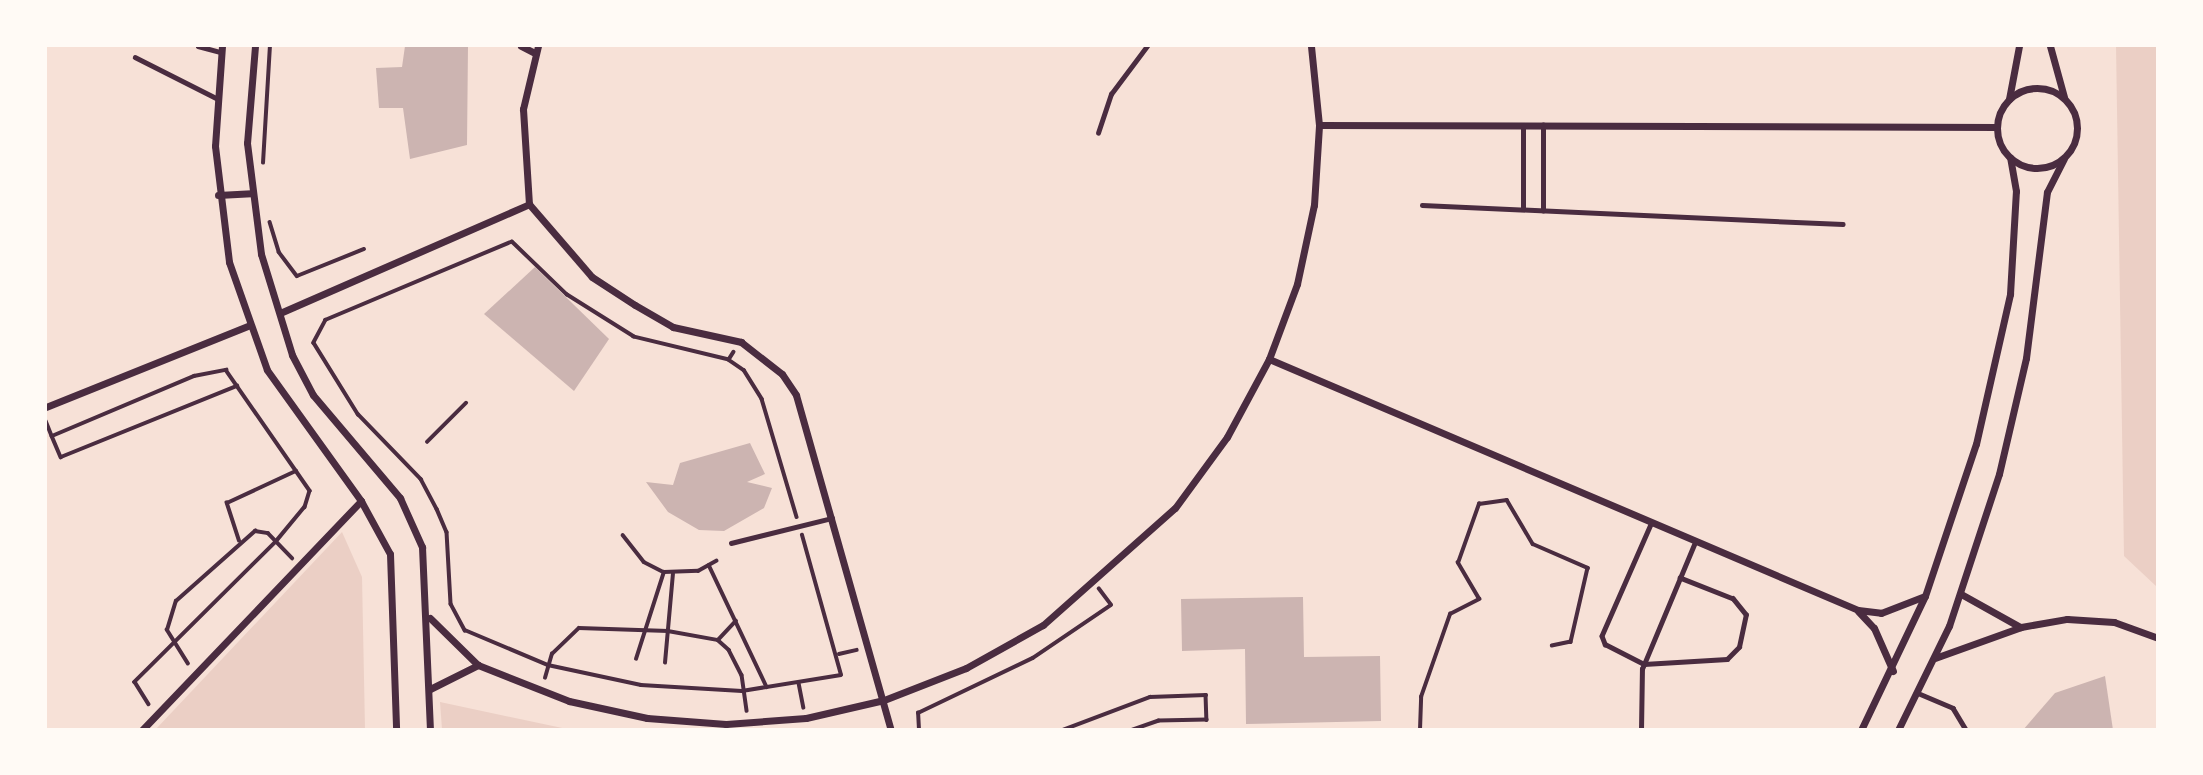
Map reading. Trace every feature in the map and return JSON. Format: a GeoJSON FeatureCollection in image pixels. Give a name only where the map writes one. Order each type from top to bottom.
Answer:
{"type":"FeatureCollection","features":[{"type":"Feature","properties":{"kind":"street"},"geometry":{"type":"LineString","coordinates":[[255,46],[251,193],[280,313],[313,395],[414,522],[430,618],[430,730]]}},
{"type":"Feature","properties":{"kind":"street"},"geometry":{"type":"LineString","coordinates":[[522,46],[535,49],[523,108],[529,204],[592,277],[673,327],[741,342],[765,356],[796,396],[891,730]]}},
{"type":"Feature","properties":{"kind":"street"},"geometry":{"type":"LineString","coordinates":[[430,618],[478,665],[542,690],[647,718],[749,722],[806,718],[884,700],[966,668],[1043,625],[1096,585],[1175,508],[1227,437],[1269,359],[1297,284],[1314,205],[1319,125],[1311,46]]}},
{"type":"Feature","properties":{"kind":"street"},"geometry":{"type":"LineString","coordinates":[[1861,730],[1893,671],[1925,596],[1998,357],[2010,294],[2016,191],[2010,158],[1997,127],[2009,99],[2019,46]]}},
{"type":"Feature","properties":{"kind":"street"},"geometry":{"type":"LineString","coordinates":[[1898,730],[1935,658],[1961,594],[2014,416],[2047,192],[2078,128],[2064,97],[2050,46]]}},
{"type":"Feature","properties":{"kind":"street"},"geometry":{"type":"LineString","coordinates":[[221,49],[216,98],[218,195],[248,326],[295,416],[361,500],[382,535],[394,573],[396,730]]}},
{"type":"Feature","properties":{"kind":"street"},"geometry":{"type":"LineString","coordinates":[[2009,99],[2030,88],[2064,97]]}},
{"type":"Feature","properties":{"kind":"street"},"geometry":{"type":"LineString","coordinates":[[1319,125],[1997,127]]}},
{"type":"Feature","properties":{"kind":"street"},"geometry":{"type":"LineString","coordinates":[[2010,158],[2031,168],[2064,159]]}},
{"type":"Feature","properties":{"kind":"street"},"geometry":{"type":"LineString","coordinates":[[218,195],[251,193]]}},
{"type":"Feature","properties":{"kind":"street"},"geometry":{"type":"LineString","coordinates":[[280,313],[529,204]]}},
{"type":"Feature","properties":{"kind":"street"},"geometry":{"type":"LineString","coordinates":[[46,407],[248,326]]}},
{"type":"Feature","properties":{"kind":"street"},"geometry":{"type":"LineString","coordinates":[[1269,359],[1653,520],[1857,610],[1881,613],[1925,596]]}},
{"type":"Feature","properties":{"kind":"street"},"geometry":{"type":"LineString","coordinates":[[142,730],[361,500]]}},
{"type":"Feature","properties":{"kind":"street"},"geometry":{"type":"LineString","coordinates":[[1961,594],[2021,627]]}},
{"type":"Feature","properties":{"kind":"street"},"geometry":{"type":"LineString","coordinates":[[1857,610],[1874,628],[1893,671]]}},
{"type":"Feature","properties":{"kind":"street"},"geometry":{"type":"LineString","coordinates":[[1935,658],[2021,627],[2067,619],[2102,621],[2158,638]]}},
{"type":"Feature","properties":{"kind":"street"},"geometry":{"type":"LineString","coordinates":[[430,689],[478,665]]}},
{"type":"Feature","properties":{"kind":"lane"},"geometry":{"type":"LineString","coordinates":[[198,46],[221,49]]}},
{"type":"Feature","properties":{"kind":"lane"},"geometry":{"type":"LineString","coordinates":[[1098,134],[1111,94],[1147,46]]}},
{"type":"Feature","properties":{"kind":"lane"},"geometry":{"type":"LineString","coordinates":[[135,57],[216,98]]}},
{"type":"Feature","properties":{"kind":"lane"},"geometry":{"type":"LineString","coordinates":[[1523,125],[1523,209]]}},
{"type":"Feature","properties":{"kind":"lane"},"geometry":{"type":"LineString","coordinates":[[1543,125],[1543,211]]}},
{"type":"Feature","properties":{"kind":"lane"},"geometry":{"type":"LineString","coordinates":[[1422,205],[1843,224]]}},
{"type":"Feature","properties":{"kind":"lane"},"geometry":{"type":"LineString","coordinates":[[731,543],[832,518]]}},
{"type":"Feature","properties":{"kind":"lane"},"geometry":{"type":"LineString","coordinates":[[1653,520],[1602,636],[1605,644],[1644,664],[1727,659],[1739,647],[1746,615],[1734,599],[1680,578]]}},
{"type":"Feature","properties":{"kind":"lane"},"geometry":{"type":"LineString","coordinates":[[1641,730],[1644,664],[1697,539]]}},
{"type":"Feature","properties":{"kind":"lane"},"geometry":{"type":"LineString","coordinates":[[1918,693],[1953,708],[1966,730]]}},
{"type":"Feature","properties":{"kind":"path"},"geometry":{"type":"LineString","coordinates":[[263,166],[270,46]]}},
{"type":"Feature","properties":{"kind":"path"},"geometry":{"type":"LineString","coordinates":[[269,216],[279,252],[297,276],[364,250]]}},
{"type":"Feature","properties":{"kind":"path"},"geometry":{"type":"LineString","coordinates":[[512,242],[567,295],[634,337],[729,360],[744,370],[762,399],[800,528],[843,669],[834,678],[742,691],[641,685],[548,665],[480,638],[456,617],[447,532],[438,509],[421,479],[358,414],[323,364],[316,331],[326,320],[512,242]]}},
{"type":"Feature","properties":{"kind":"path"},"geometry":{"type":"LineString","coordinates":[[729,360],[741,342]]}},
{"type":"Feature","properties":{"kind":"path"},"geometry":{"type":"LineString","coordinates":[[52,436],[215,369],[234,375],[237,386],[310,491],[308,499],[276,542],[135,682],[156,715]]}},
{"type":"Feature","properties":{"kind":"path"},"geometry":{"type":"LineString","coordinates":[[46,421],[61,457],[237,386]]}},
{"type":"Feature","properties":{"kind":"path"},"geometry":{"type":"LineString","coordinates":[[427,442],[466,403]]}},
{"type":"Feature","properties":{"kind":"path"},"geometry":{"type":"LineString","coordinates":[[239,541],[228,503],[296,471]]}},
{"type":"Feature","properties":{"kind":"path"},"geometry":{"type":"LineString","coordinates":[[1420,730],[1421,697],[1450,614],[1479,599],[1458,564],[1479,505],[1507,500],[1532,544],[1588,568],[1571,642],[1552,646]]}},
{"type":"Feature","properties":{"kind":"path"},"geometry":{"type":"LineString","coordinates":[[195,674],[167,630],[176,601],[239,541],[255,531],[276,542],[299,565]]}},
{"type":"Feature","properties":{"kind":"path"},"geometry":{"type":"LineString","coordinates":[[622,535],[644,562],[664,572],[673,573],[716,561]]}},
{"type":"Feature","properties":{"kind":"path"},"geometry":{"type":"LineString","coordinates":[[709,565],[768,687]]}},
{"type":"Feature","properties":{"kind":"path"},"geometry":{"type":"LineString","coordinates":[[636,659],[664,572]]}},
{"type":"Feature","properties":{"kind":"path"},"geometry":{"type":"LineString","coordinates":[[665,663],[673,573]]}},
{"type":"Feature","properties":{"kind":"path"},"geometry":{"type":"LineString","coordinates":[[919,730],[918,713],[1033,658],[1111,605],[1096,585]]}},
{"type":"Feature","properties":{"kind":"path"},"geometry":{"type":"LineString","coordinates":[[718,640],[736,621]]}},
{"type":"Feature","properties":{"kind":"path"},"geometry":{"type":"LineString","coordinates":[[542,690],[548,665],[561,642],[579,628],[668,631],[718,640],[738,662],[749,722]]}},
{"type":"Feature","properties":{"kind":"path"},"geometry":{"type":"LineString","coordinates":[[799,683],[806,718]]}},
{"type":"Feature","properties":{"kind":"path"},"geometry":{"type":"LineString","coordinates":[[1063,730],[1150,697],[1206,695],[1208,730]]}},
{"type":"Feature","properties":{"kind":"path"},"geometry":{"type":"LineString","coordinates":[[1133,730],[1159,721],[1207,720]]}},
{"type":"Feature","properties":{"kind":"shaded area"},"geometry":{"type":"Polygon","coordinates":[[[2116,46],[2157,46],[2157,587],[2124,556],[2116,46]]]}},
{"type":"Feature","properties":{"kind":"shaded area"},"geometry":{"type":"Polygon","coordinates":[[[342,532],[362,577],[365,729],[156,729],[342,532]]]}},
{"type":"Feature","properties":{"kind":"shaded area"},"geometry":{"type":"Polygon","coordinates":[[[440,702],[567,729],[442,729],[440,702]]]}},
{"type":"Feature","properties":{"kind":"building"},"geometry":{"type":"Polygon","coordinates":[[[405,46],[468,46],[467,145],[410,159],[403,108],[379,108],[376,68],[402,67],[405,46]]]}},
{"type":"Feature","properties":{"kind":"building"},"geometry":{"type":"Polygon","coordinates":[[[535,267],[609,339],[574,391],[484,314],[535,267]]]}},
{"type":"Feature","properties":{"kind":"building"},"geometry":{"type":"Polygon","coordinates":[[[750,443],[765,474],[747,482],[772,488],[764,508],[724,531],[699,530],[668,512],[646,482],[673,485],[680,463],[750,443]]]}},
{"type":"Feature","properties":{"kind":"building"},"geometry":{"type":"Polygon","coordinates":[[[1303,597],[1304,657],[1380,656],[1381,721],[1246,724],[1245,649],[1182,651],[1181,599],[1303,597]]]}},
{"type":"Feature","properties":{"kind":"building"},"geometry":{"type":"Polygon","coordinates":[[[2105,676],[2113,730],[2023,730],[2055,693],[2105,676]]]}}]}
